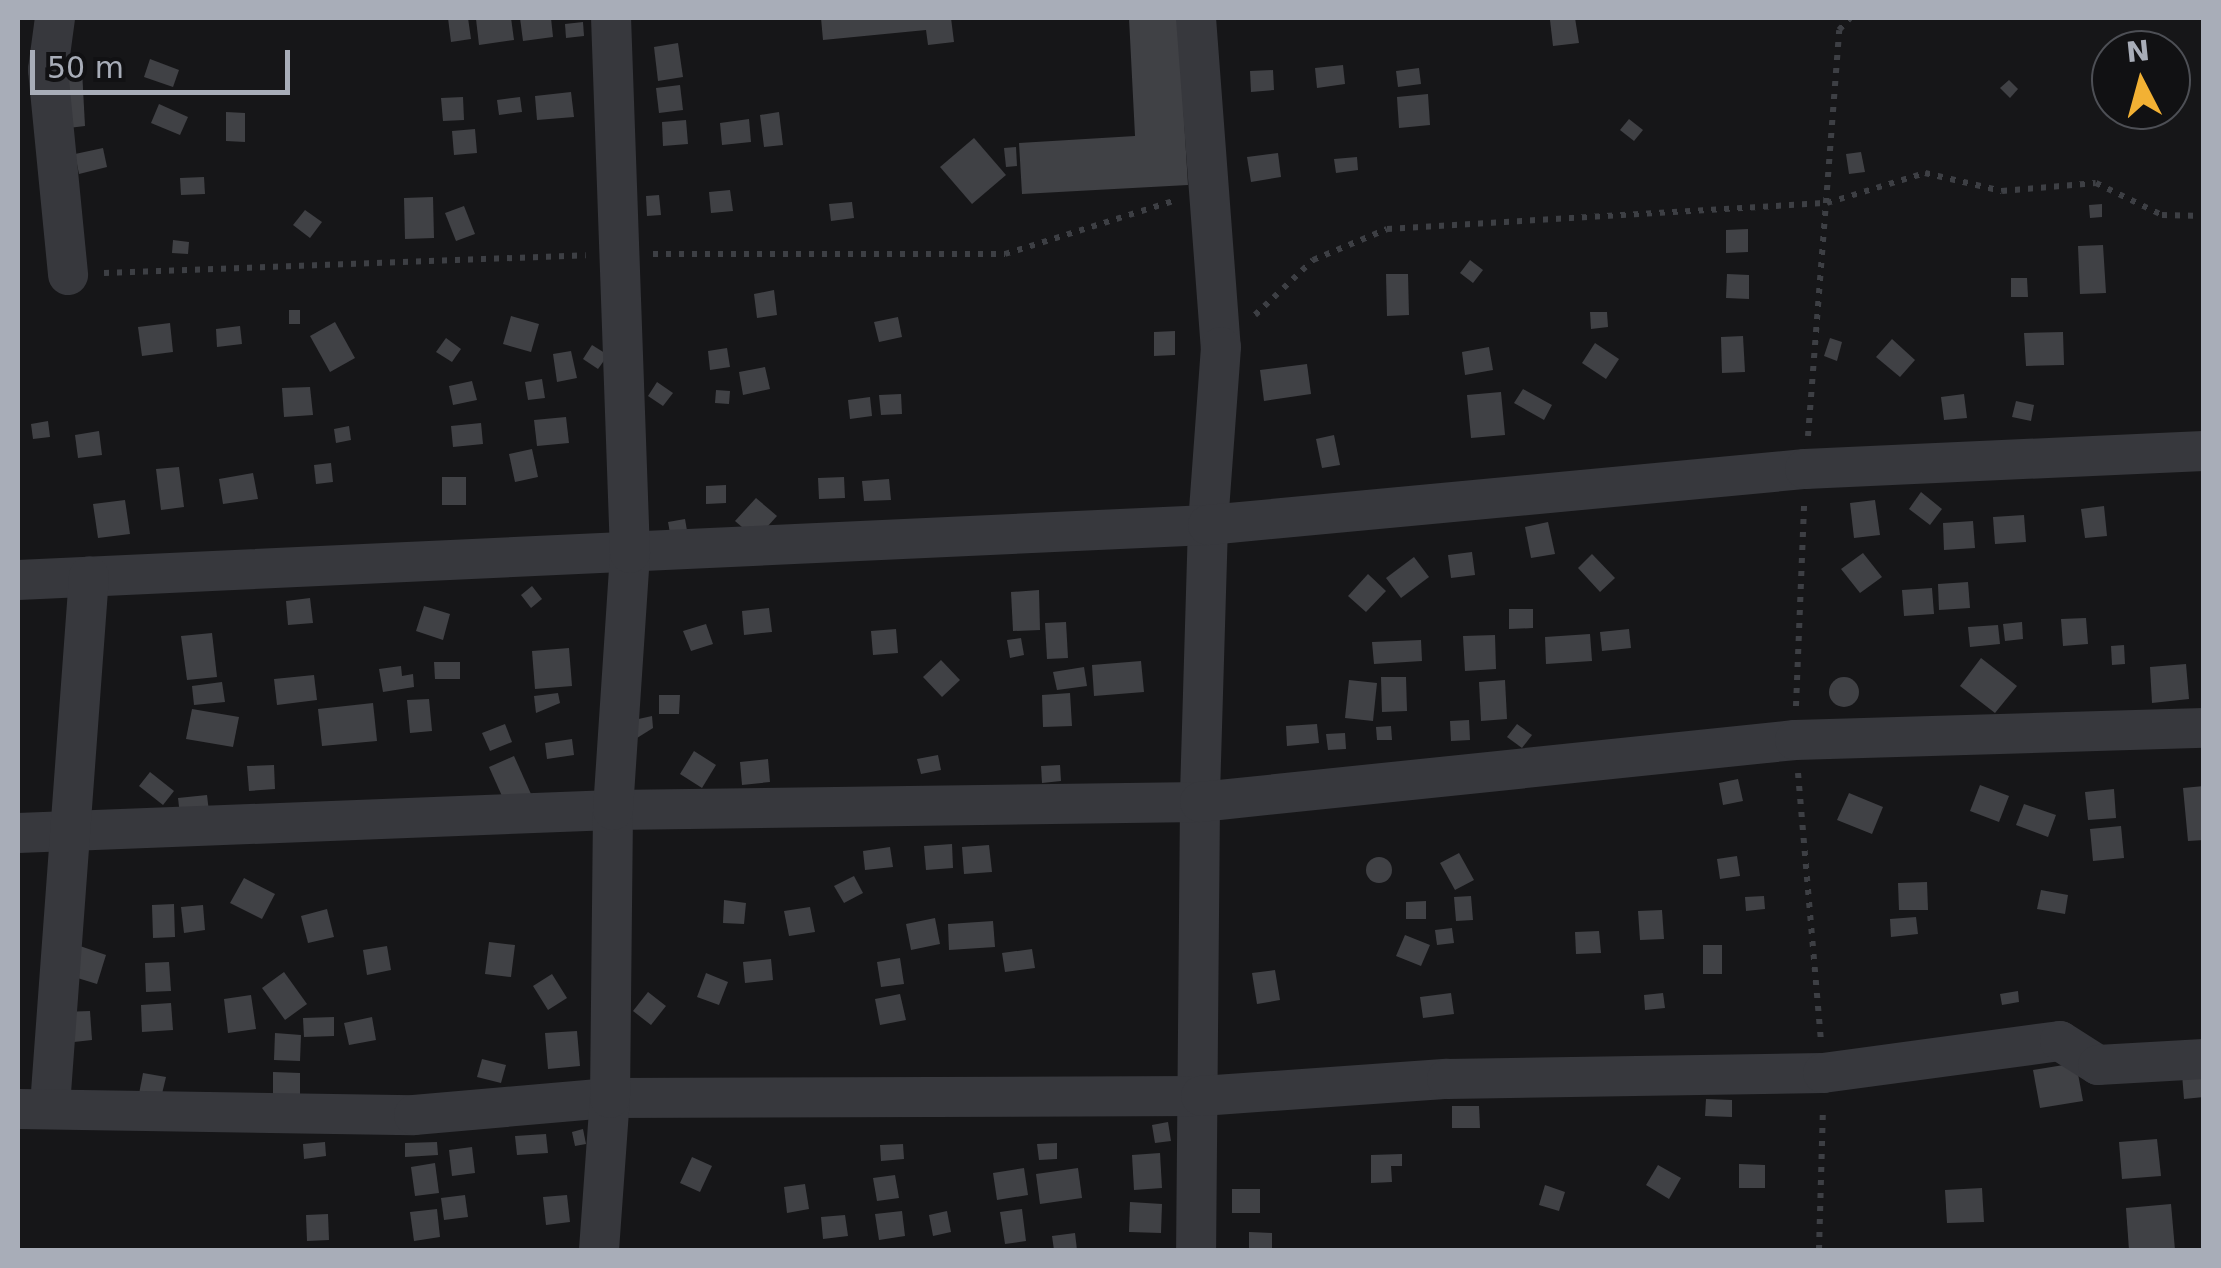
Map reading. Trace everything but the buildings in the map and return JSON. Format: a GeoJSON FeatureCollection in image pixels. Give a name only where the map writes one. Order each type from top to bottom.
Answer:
{"type":"FeatureCollection","features":[{"type":"Feature","properties":{"kind":"street"},"geometry":{"type":"LineString","coordinates":[[55,18],[48,70],[68,274]]}},
{"type":"Feature","properties":{"kind":"street"},"geometry":{"type":"LineString","coordinates":[[599,1250],[610,1098],[613,810],[630,553],[611,18]]}},
{"type":"Feature","properties":{"kind":"street"},"geometry":{"type":"LineString","coordinates":[[1196,18],[1222,347],[1208,525],[1200,802],[1202,1096],[1196,1250]]}},
{"type":"Feature","properties":{"kind":"street"},"geometry":{"type":"LineString","coordinates":[[18,580],[1208,525],[1805,469],[2204,451]]}},
{"type":"Feature","properties":{"kind":"street"},"geometry":{"type":"LineString","coordinates":[[89,576],[68,829],[34,1108],[414,1115],[610,1098],[1202,1096],[1447,1078],[1824,1073],[2060,1041],[2098,1064],[2204,1059]]}},
{"type":"Feature","properties":{"kind":"street"},"geometry":{"type":"LineString","coordinates":[[18,833],[613,810],[1200,802],[1795,740],[2204,728]]}},
{"type":"Feature","properties":{"kind":"path"},"geometry":{"type":"LineString","coordinates":[[1819,1250],[1824,1073],[1795,740],[1805,469],[1839,30],[1850,18]]}},
{"type":"Feature","properties":{"kind":"path"},"geometry":{"type":"LineString","coordinates":[[1222,347],[1313,260],[1388,229],[1827,203],[1925,173],[2002,191],[2096,183],[2162,215],[2204,216]]}}]}
